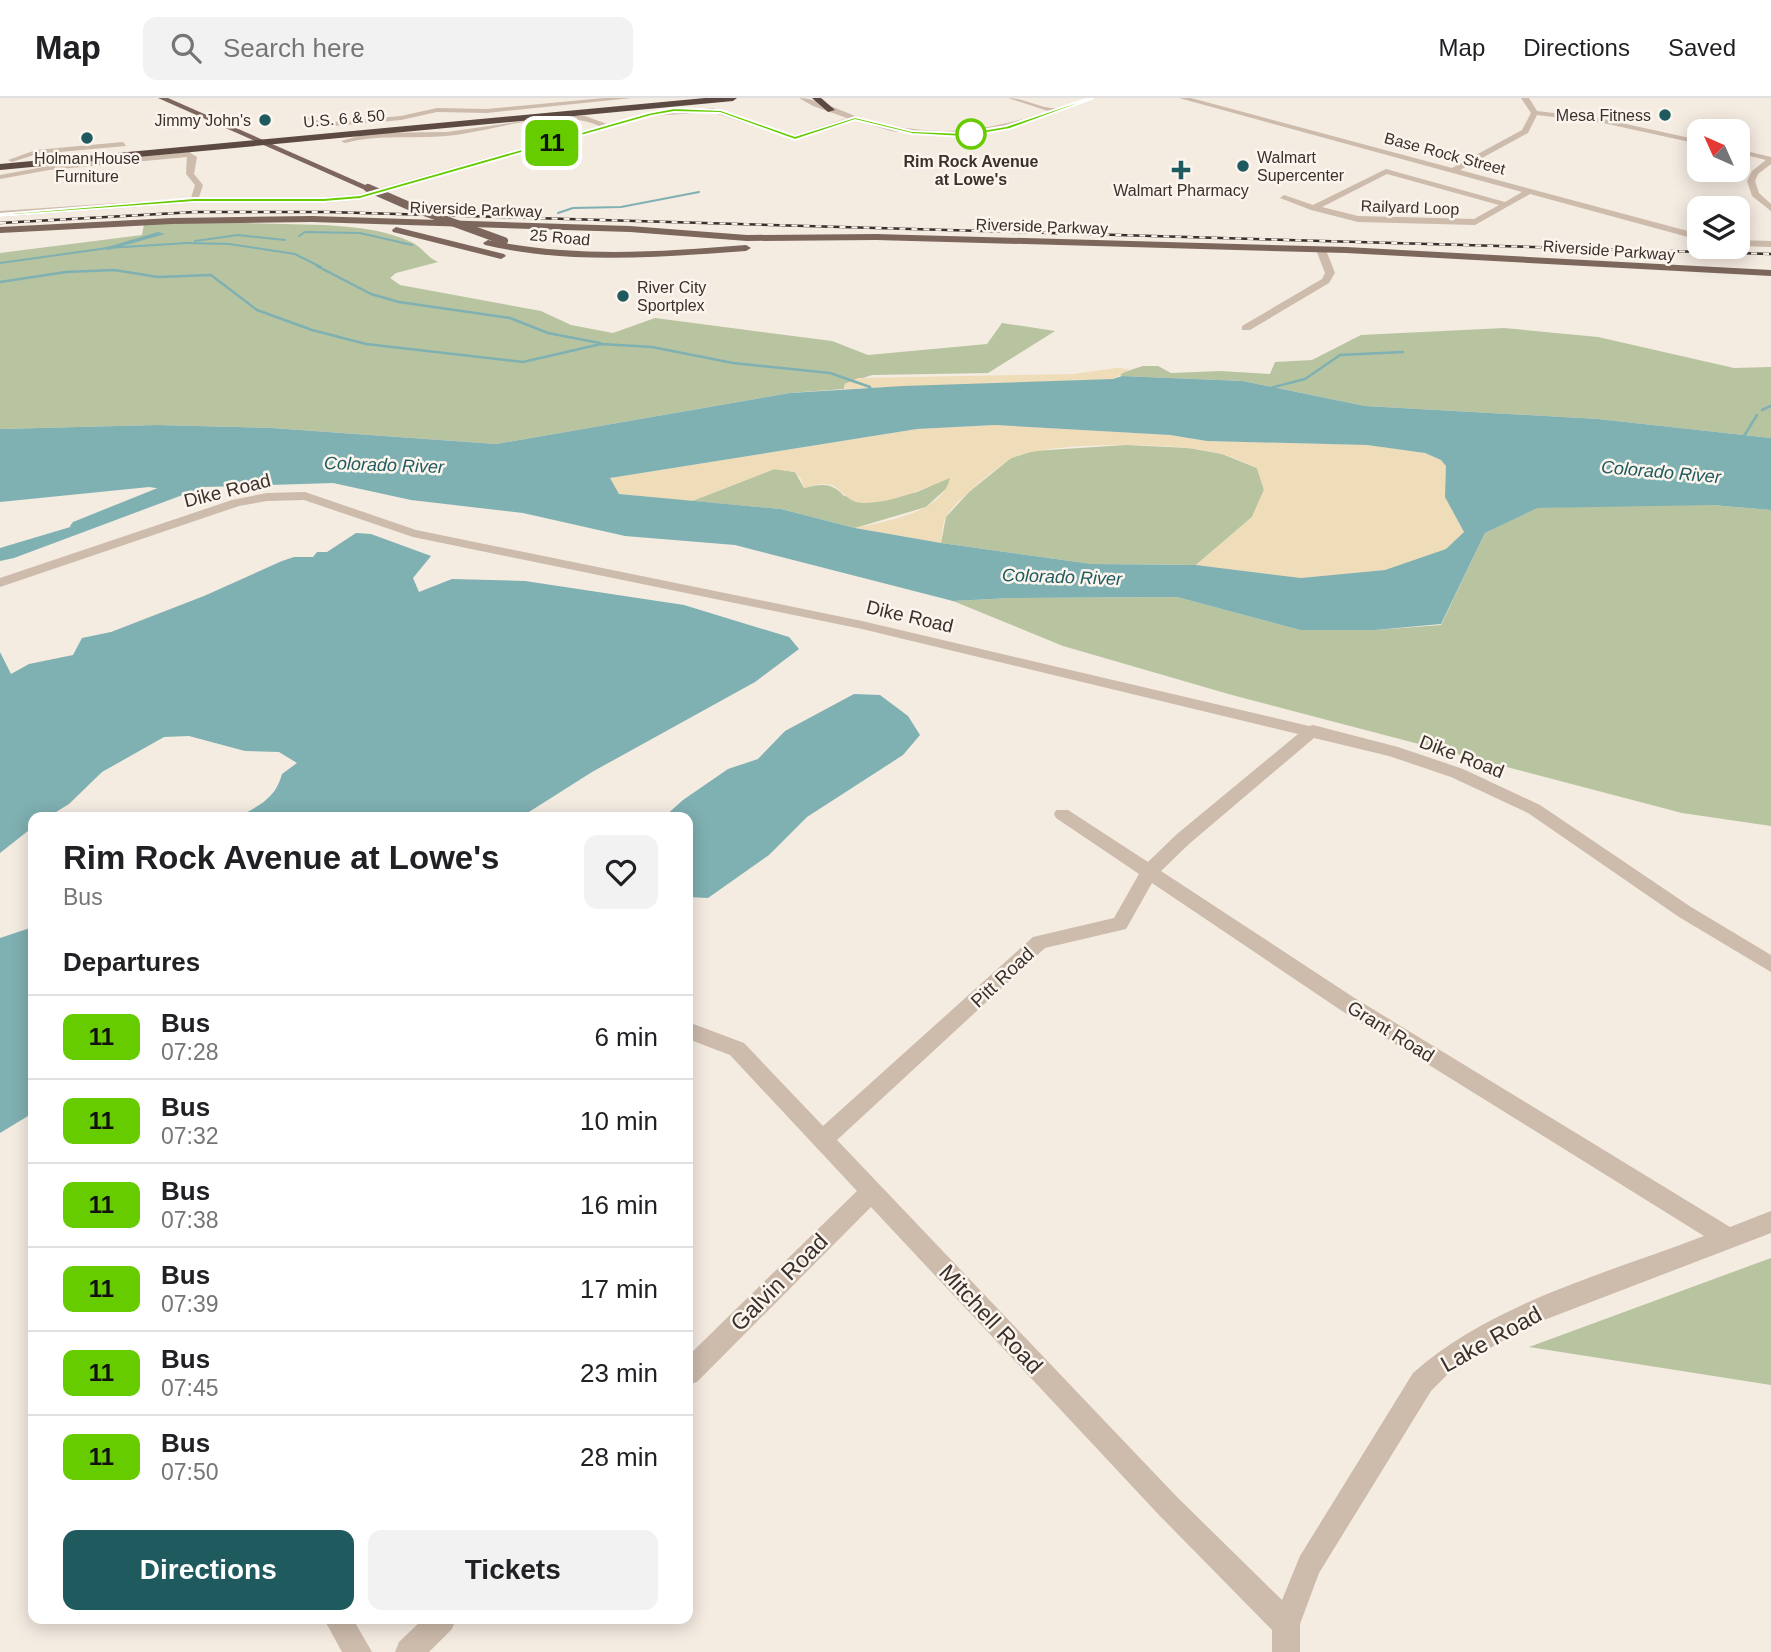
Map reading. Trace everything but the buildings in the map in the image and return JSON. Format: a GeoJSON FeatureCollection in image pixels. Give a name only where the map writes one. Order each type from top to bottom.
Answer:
{"type":"FeatureCollection","features":[{"type":"Feature","properties":{"kind":"highway","name":"U.S. 6 & 50"},"geometry":{"type":"LineString","coordinates":[[0,164],[680,98]]}},
{"type":"Feature","properties":{"kind":"highway","name":"U.S. 6 & 50"},"geometry":{"type":"LineString","coordinates":[[12,163],[124,147],[446,130],[733,98]]}},
{"type":"Feature","properties":{"kind":"highway"},"geometry":{"type":"LineString","coordinates":[[816,98],[831,110]]}},
{"type":"Feature","properties":{"kind":"highway"},"geometry":{"type":"LineString","coordinates":[[446,130],[573,108]]}},
{"type":"Feature","properties":{"kind":"highway"},"geometry":{"type":"LineString","coordinates":[[363,133],[435,121]]}},
{"type":"Feature","properties":{"kind":"highway"},"geometry":{"type":"LineString","coordinates":[[179,144],[212,138],[221,132]]}},
{"type":"Feature","properties":{"kind":"highway"},"geometry":{"type":"LineString","coordinates":[[290,155],[282,147],[286,142],[328,135]]}},
{"type":"Feature","properties":{"kind":"main road","name":"25 Road"},"geometry":{"type":"LineString","coordinates":[[163,98],[212,118],[247,141],[356,191],[488,243],[541,253],[632,256],[790,242]]}},
{"type":"Feature","properties":{"kind":"main road","name":"25 Road"},"geometry":{"type":"LineString","coordinates":[[192,111],[191,116],[221,132],[290,155],[416,209],[504,241],[564,248],[637,243],[790,242]]}},
{"type":"Feature","properties":{"kind":"main road","name":"Riverside Parkway"},"geometry":{"type":"LineString","coordinates":[[312,219],[390,229],[504,256],[543,262],[602,261],[691,252]]}},
{"type":"Feature","properties":{"kind":"main road","name":"Riverside Parkway"},"geometry":{"type":"LineString","coordinates":[[0,230],[172,221],[312,219],[589,229],[790,242],[999,243],[1322,253],[1771,273]]}},
{"type":"Feature","properties":{"kind":"main road"},"geometry":{"type":"LineString","coordinates":[[583,255],[611,255],[637,243],[622,232],[589,229]]}},
{"type":"Feature","properties":{"kind":"main road"},"geometry":{"type":"LineString","coordinates":[[564,248],[621,245]]}},
{"type":"Feature","properties":{"kind":"main road","name":"Riverside Parkway"},"geometry":{"type":"LineString","coordinates":[[1322,253],[1771,279]]}},
{"type":"Feature","properties":{"kind":"street"},"geometry":{"type":"LineString","coordinates":[[310,119],[322,125],[401,118],[461,106],[495,110],[628,98]]}},
{"type":"Feature","properties":{"kind":"street"},"geometry":{"type":"LineString","coordinates":[[803,98],[855,118],[912,132],[964,135],[1007,128],[1091,98]]}},
{"type":"Feature","properties":{"kind":"street"},"geometry":{"type":"LineString","coordinates":[[1012,98],[1055,111]]}},
{"type":"Feature","properties":{"kind":"street","name":"Base Rock Street"},"geometry":{"type":"LineString","coordinates":[[1184,98],[1687,234]]}},
{"type":"Feature","properties":{"kind":"street"},"geometry":{"type":"LineString","coordinates":[[1525,98],[1535,113],[1612,122],[1687,139]]}},
{"type":"Feature","properties":{"kind":"street"},"geometry":{"type":"LineString","coordinates":[[0,214],[194,200],[324,200],[360,197],[658,113],[705,109],[732,115],[795,138],[855,118]]}},
{"type":"Feature","properties":{"kind":"street"},"geometry":{"type":"LineString","coordinates":[[435,121],[438,110]]}},
{"type":"Feature","properties":{"kind":"street","name":"Railyard Loop"},"geometry":{"type":"LineString","coordinates":[[1431,183],[1451,176],[1452,171],[1518,135],[1531,125],[1535,113]]}},
{"type":"Feature","properties":{"kind":"street"},"geometry":{"type":"LineString","coordinates":[[345,141],[570,118],[590,120],[607,127]]}},
{"type":"Feature","properties":{"kind":"street"},"geometry":{"type":"LineString","coordinates":[[0,175],[189,154],[193,157],[190,174],[199,185],[194,200]]}},
{"type":"Feature","properties":{"kind":"street"},"geometry":{"type":"LineString","coordinates":[[1750,154],[1771,159]]}},
{"type":"Feature","properties":{"kind":"street"},"geometry":{"type":"LineString","coordinates":[[1771,159],[1755,173],[1751,181],[1755,194],[1771,208]]}},
{"type":"Feature","properties":{"kind":"street"},"geometry":{"type":"LineString","coordinates":[[0,175],[12,163]]}},
{"type":"Feature","properties":{"kind":"street","name":"Railyard Loop"},"geometry":{"type":"LineString","coordinates":[[1314,208],[1386,171],[1507,205]]}},
{"type":"Feature","properties":{"kind":"street"},"geometry":{"type":"LineString","coordinates":[[1507,205],[1529,191]]}},
{"type":"Feature","properties":{"kind":"street"},"geometry":{"type":"LineString","coordinates":[[1284,198],[1314,208]]}},
{"type":"Feature","properties":{"kind":"street","name":"Railyard Loop"},"geometry":{"type":"LineString","coordinates":[[1314,208],[1357,219],[1458,223],[1478,221],[1507,205]]}},
{"type":"Feature","properties":{"kind":"street"},"geometry":{"type":"LineString","coordinates":[[1750,243],[1771,244]]}},
{"type":"Feature","properties":{"kind":"street"},"geometry":{"type":"LineString","coordinates":[[1246,328],[1326,281],[1330,273],[1322,253]]}},
{"type":"Feature","properties":{"kind":"street","name":"Dike Road"},"geometry":{"type":"LineString","coordinates":[[0,583],[236,503],[267,497],[305,496],[412,533],[862,625],[1313,730],[1428,762],[1509,796],[1560,826],[1685,912],[1771,964]]}},
{"type":"Feature","properties":{"kind":"street","name":"Pitt Road"},"geometry":{"type":"LineString","coordinates":[[822,1140],[1041,942],[1120,924],[1148,873],[1183,839],[1313,730]]}},
{"type":"Feature","properties":{"kind":"street","name":"Grant Road"},"geometry":{"type":"LineString","coordinates":[[1062,814],[1346,1003],[1726,1237]]}},
{"type":"Feature","properties":{"kind":"street","name":"Mitchell Road"},"geometry":{"type":"LineString","coordinates":[[693,1032],[737,1049],[1168,1506],[1286,1624]]}},
{"type":"Feature","properties":{"kind":"street","name":"Galvin Road"},"geometry":{"type":"LineString","coordinates":[[693,1368],[871,1192]]}},
{"type":"Feature","properties":{"kind":"street","name":"Lake Road"},"geometry":{"type":"LineString","coordinates":[[1286,1652],[1286,1624],[1309,1565],[1422,1382],[1446,1360],[1524,1316],[1771,1222]]}},
{"type":"Feature","properties":{"kind":"street"},"geometry":{"type":"LineString","coordinates":[[341,1624],[358,1652]]}},
{"type":"Feature","properties":{"kind":"street"},"geometry":{"type":"LineString","coordinates":[[409,1652],[437,1624]]}},
{"type":"Feature","properties":{"kind":"green space"},"geometry":{"type":"Polygon","coordinates":[[[233,222],[322,225],[368,229],[389,234],[413,243],[438,262],[396,273],[390,278],[400,285],[541,311],[571,325],[613,333],[655,318],[832,341],[868,355],[987,344],[1002,323],[1055,331],[988,373],[872,375],[845,384],[844,389],[790,393],[496,444],[272,428],[157,425],[0,429],[0,253],[142,235],[144,224],[233,222]]]}},
{"type":"Feature","properties":{"kind":"green space"},"geometry":{"type":"Polygon","coordinates":[[[1504,328],[1598,337],[1734,368],[1771,367],[1771,438],[1598,419],[1365,406],[1243,381],[1118,374],[1143,366],[1158,366],[1171,373],[1220,371],[1270,374],[1275,362],[1312,360],[1361,335],[1504,328]]]}},
{"type":"Feature","properties":{"kind":"green space"},"geometry":{"type":"Polygon","coordinates":[[[1126,445],[1189,448],[1222,454],[1257,468],[1264,490],[1252,517],[1196,565],[1092,564],[941,543],[946,517],[969,492],[1011,458],[1033,451],[1126,445]]]}},
{"type":"Feature","properties":{"kind":"green space"},"geometry":{"type":"Polygon","coordinates":[[[774,469],[795,472],[804,488],[826,485],[835,488],[844,496],[893,498],[917,492],[951,477],[948,487],[926,507],[855,528],[781,509],[692,501],[774,469]]]}},
{"type":"Feature","properties":{"kind":"green space"},"geometry":{"type":"Polygon","coordinates":[[[1712,505],[1771,510],[1771,826],[1682,813],[1232,695],[1063,646],[953,601],[1177,597],[1300,630],[1375,630],[1441,625],[1485,533],[1538,508],[1712,505]]]}},
{"type":"Feature","properties":{"kind":"green space"},"geometry":{"type":"Polygon","coordinates":[[[1771,1258],[1771,1385],[1529,1347],[1771,1258]]]}},
{"type":"Feature","properties":{"kind":"sand"},"geometry":{"type":"Polygon","coordinates":[[[1129,369],[1114,379],[844,389],[845,384],[858,378],[1073,374],[1129,369]]]}},
{"type":"Feature","properties":{"kind":"sand"},"geometry":{"type":"Polygon","coordinates":[[[995,425],[1170,435],[1207,441],[1367,445],[1425,453],[1441,460],[1446,466],[1454,514],[1464,532],[1446,549],[1385,570],[1301,578],[1196,565],[1252,517],[1264,490],[1257,468],[1222,454],[1148,445],[1057,448],[1014,457],[977,484],[950,511],[944,523],[941,543],[855,528],[896,519],[924,508],[945,490],[950,478],[898,498],[864,503],[853,501],[828,484],[804,488],[795,472],[774,469],[692,501],[619,494],[610,478],[917,429],[995,425]]]}},
{"type":"Feature","properties":{"kind":"water"},"geometry":{"type":"Polygon","coordinates":[[[1122,376],[1243,381],[1365,406],[1598,419],[1771,438],[1771,510],[1712,505],[1538,508],[1485,533],[1441,624],[1375,630],[1300,630],[1177,597],[953,601],[735,545],[625,536],[523,513],[411,500],[333,483],[204,487],[0,561],[0,548],[144,505],[170,490],[149,487],[0,502],[0,429],[157,425],[272,428],[496,444],[790,393],[903,386],[1113,379],[1122,376]],[[995,425],[917,429],[610,478],[619,494],[781,509],[855,528],[941,543],[1092,564],[1196,565],[1301,578],[1385,570],[1446,549],[1464,532],[1445,497],[1446,466],[1441,460],[1425,453],[1367,445],[1207,441],[1170,435],[995,425]]]}},
{"type":"Feature","properties":{"kind":"water"},"geometry":{"type":"Polygon","coordinates":[[[356,533],[371,534],[431,556],[413,578],[419,592],[452,579],[525,581],[684,605],[789,637],[799,649],[755,682],[592,772],[529,812],[246,812],[271,796],[282,774],[297,763],[279,752],[245,751],[189,736],[164,737],[102,772],[69,804],[56,812],[28,812],[28,831],[0,853],[0,652],[11,674],[29,664],[73,655],[82,638],[111,632],[204,596],[282,561],[294,557],[313,557],[317,552],[327,552],[356,533]]]}},
{"type":"Feature","properties":{"kind":"water"},"geometry":{"type":"Polygon","coordinates":[[[854,694],[880,695],[908,716],[920,735],[903,755],[807,817],[769,855],[708,898],[693,897],[693,812],[670,812],[728,769],[758,759],[785,731],[854,694]]]}},
{"type":"Feature","properties":{"kind":"water"},"geometry":{"type":"Polygon","coordinates":[[[28,929],[28,1116],[0,1133],[0,938],[28,929]]]}},
{"type":"Feature","properties":{"kind":"waterway"},"geometry":{"type":"LineString","coordinates":[[558,213],[573,208],[621,207],[699,192]]}},
{"type":"Feature","properties":{"kind":"waterway"},"geometry":{"type":"LineString","coordinates":[[299,236],[305,232],[360,233],[412,245]]}},
{"type":"Feature","properties":{"kind":"waterway"},"geometry":{"type":"LineString","coordinates":[[108,248],[161,234]]}},
{"type":"Feature","properties":{"kind":"waterway"},"geometry":{"type":"LineString","coordinates":[[195,241],[238,235],[285,240]]}},
{"type":"Feature","properties":{"kind":"waterway"},"geometry":{"type":"LineString","coordinates":[[0,263],[108,248],[187,243],[229,244],[295,254],[321,267]]}},
{"type":"Feature","properties":{"kind":"waterway"},"geometry":{"type":"LineString","coordinates":[[317,266],[371,294],[399,302],[510,318],[548,333],[600,343]]}},
{"type":"Feature","properties":{"kind":"waterway"},"geometry":{"type":"LineString","coordinates":[[0,282],[66,272],[114,270],[158,277],[211,275],[257,310],[312,330],[366,344],[523,362],[601,344],[652,347],[733,363],[830,373],[870,387]]}},
{"type":"Feature","properties":{"kind":"waterway"},"geometry":{"type":"LineString","coordinates":[[1266,389],[1305,379],[1340,355],[1403,352]]}},
{"type":"Feature","properties":{"kind":"waterway"},"geometry":{"type":"LineString","coordinates":[[1762,410],[1771,406]]}},
{"type":"Feature","properties":{"kind":"waterway"},"geometry":{"type":"LineString","coordinates":[[1741,441],[1757,415]]}},
{"type":"Feature","properties":{"kind":"waterway","name":"Colorado River"},"geometry":{"type":"LineString","coordinates":[[80,526],[200,477]]}},
{"type":"Feature","properties":{"kind":"railway"},"geometry":{"type":"LineString","coordinates":[[0,223],[195,212],[328,212],[1771,254]]}},
{"type":"Feature","properties":{"kind":"bus line","name":"11"},"geometry":{"type":"LineString","coordinates":[[0,214],[194,200],[324,200],[360,197],[650,114],[674,110],[721,111],[795,138],[855,118],[912,132],[964,135],[1007,128],[1091,98]]}},
{"type":"Feature","properties":{"kind":"place","name":"Mesa Fitness"},"geometry":{"type":"Point","coordinates":[1665,115]}},
{"type":"Feature","properties":{"kind":"place","name":"Jimmy John's"},"geometry":{"type":"Point","coordinates":[265,120]}},
{"type":"Feature","properties":{"kind":"place","name":"Rim Rock Avenue at Lowe's"},"geometry":{"type":"Point","coordinates":[971,134]}},
{"type":"Feature","properties":{"kind":"place","name":"Holman House Furniture"},"geometry":{"type":"Point","coordinates":[87,138]}},
{"type":"Feature","properties":{"kind":"place","name":"Walmart Supercenter"},"geometry":{"type":"Point","coordinates":[1243,166]}},
{"type":"Feature","properties":{"kind":"place","name":"Walmart Pharmacy"},"geometry":{"type":"Point","coordinates":[1181,170]}},
{"type":"Feature","properties":{"kind":"place","name":"River City Sportplex"},"geometry":{"type":"Point","coordinates":[623,296]}}]}
